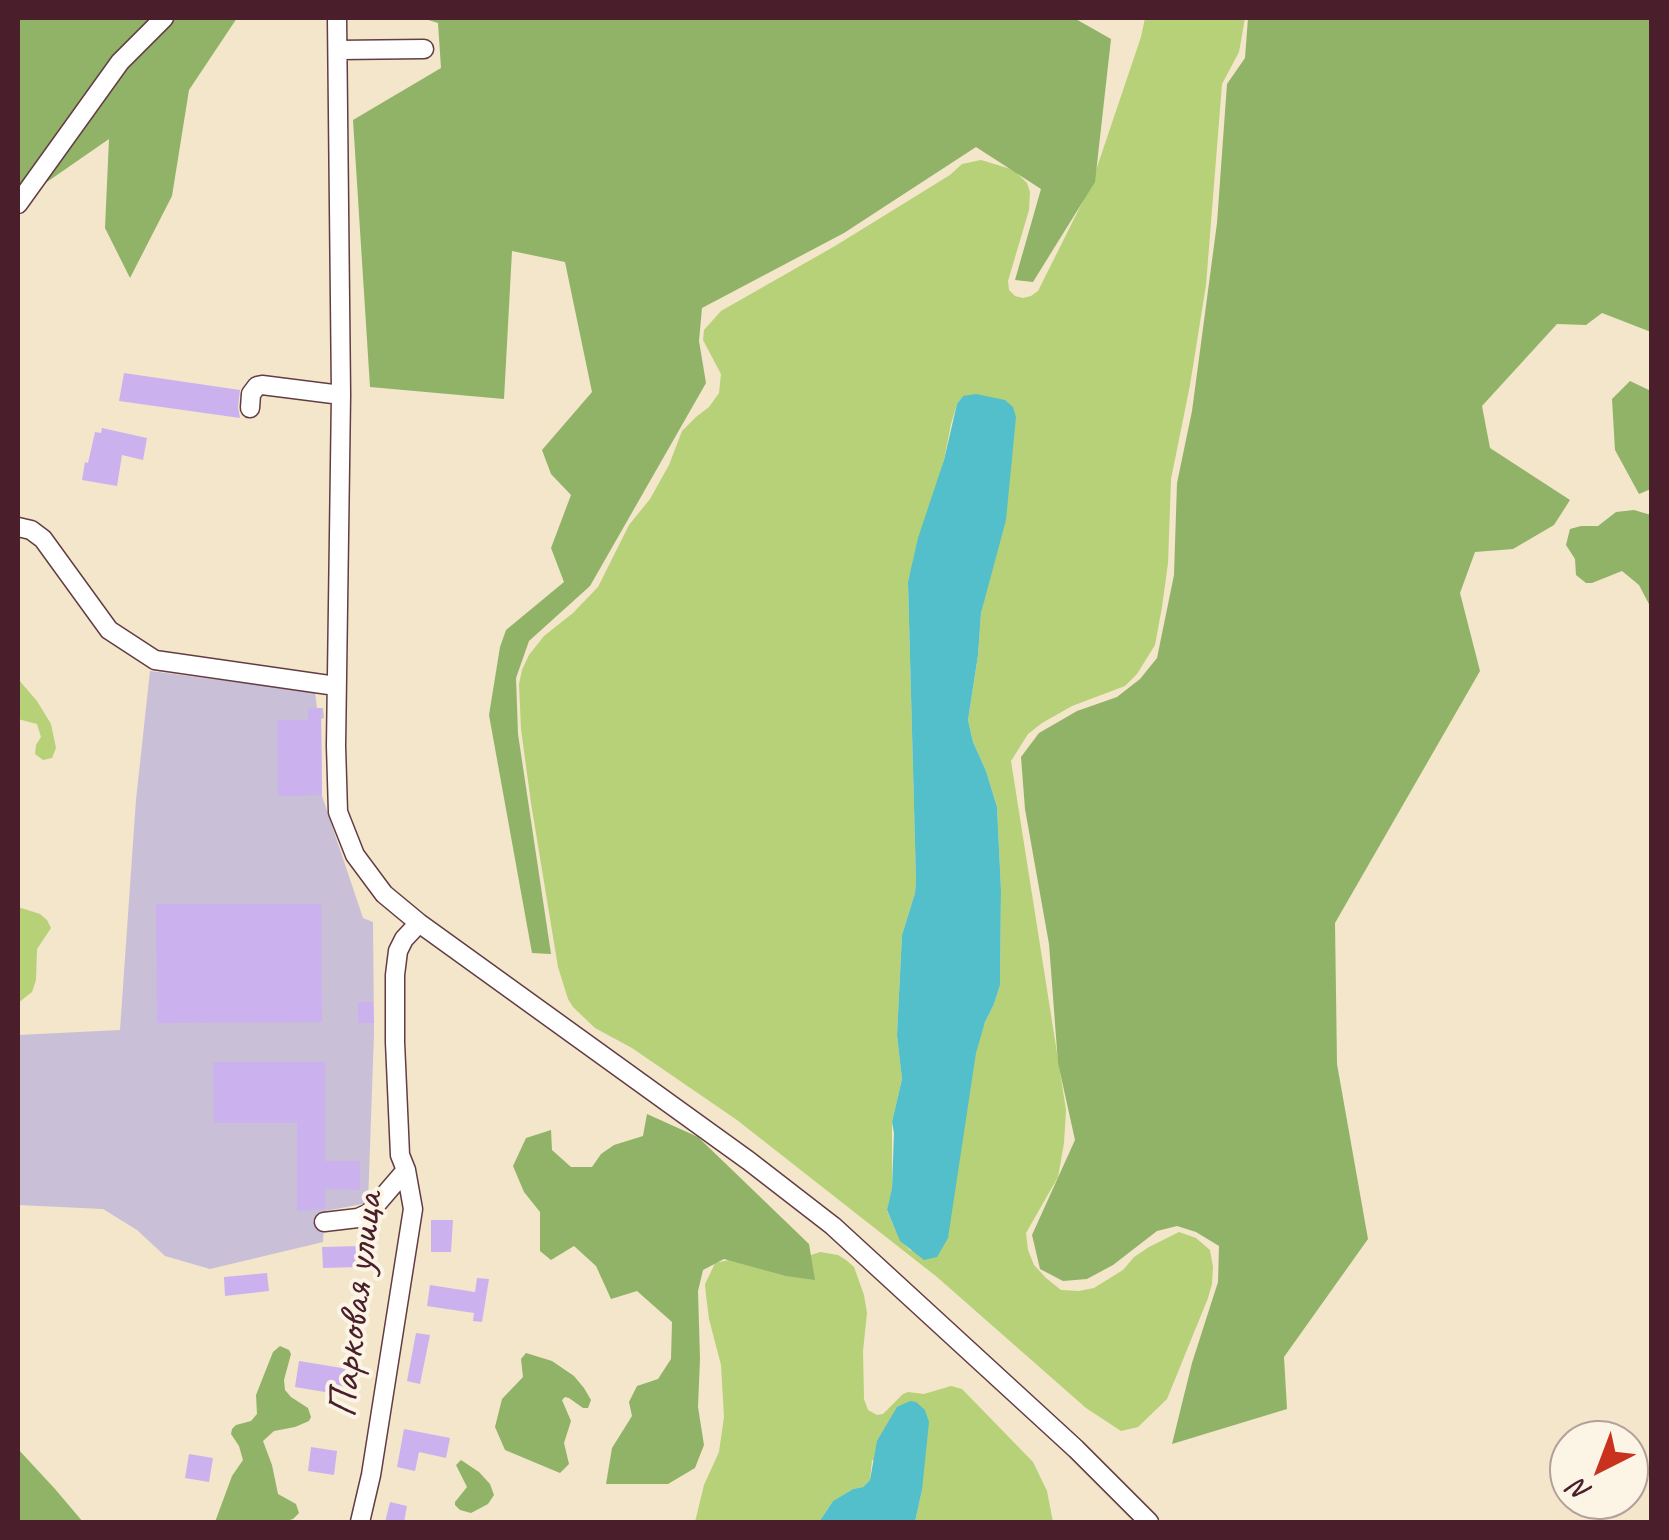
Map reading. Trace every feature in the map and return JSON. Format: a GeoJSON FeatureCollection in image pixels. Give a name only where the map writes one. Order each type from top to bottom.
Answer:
{"type":"FeatureCollection","features":[{"type":"Feature","properties":{"kind":"street"},"geometry":{"type":"LineString","coordinates":[[18,204],[120,62],[164,18]]}},
{"type":"Feature","properties":{"kind":"street"},"geometry":{"type":"LineString","coordinates":[[337,18],[341,394],[338,812],[355,855],[384,894],[419,923],[833,1226],[1076,1448],[1149,1522]]}},
{"type":"Feature","properties":{"kind":"street"},"geometry":{"type":"LineString","coordinates":[[338,50],[424,49]]}},
{"type":"Feature","properties":{"kind":"street"},"geometry":{"type":"LineString","coordinates":[[250,408],[251,394],[262,385],[341,394]]}},
{"type":"Feature","properties":{"kind":"street"},"geometry":{"type":"LineString","coordinates":[[18,527],[43,539],[109,630],[156,660],[336,686]]}},
{"type":"Feature","properties":{"kind":"street","name":"Парковая улица"},"geometry":{"type":"LineString","coordinates":[[360,1522],[374,1457],[412,1209],[400,1155],[395,975],[398,951],[419,923]]}},
{"type":"Feature","properties":{"kind":"street"},"geometry":{"type":"LineString","coordinates":[[324,1222],[369,1213],[406,1170]]}},
{"type":"Feature","properties":{"kind":"shaded area"},"geometry":{"type":"Polygon","coordinates":[[[150,671],[315,692],[317,708],[323,708],[324,718],[322,796],[363,918],[373,922],[368,1203],[325,1211],[323,1242],[210,1269],[165,1256],[137,1230],[103,1209],[18,1205],[18,1035],[120,1030],[136,800],[150,671]]]}},
{"type":"Feature","properties":{"kind":"green space"},"geometry":{"type":"Polygon","coordinates":[[[18,18],[237,18],[189,90],[172,196],[130,278],[105,228],[109,139],[18,202],[18,18]]]}},
{"type":"Feature","properties":{"kind":"green space"},"geometry":{"type":"Polygon","coordinates":[[[422,18],[1074,18],[1111,39],[1095,182],[1033,282],[1015,280],[1041,189],[976,147],[844,233],[702,308],[699,341],[706,383],[590,586],[529,641],[516,678],[518,734],[551,954],[532,953],[489,715],[506,630],[564,582],[551,548],[571,495],[551,474],[542,450],[592,392],[565,262],[512,251],[504,399],[370,387],[353,120],[441,68],[438,23],[422,18]]]}},
{"type":"Feature","properties":{"kind":"green space"},"geometry":{"type":"Polygon","coordinates":[[[1145,18],[1245,18],[1239,52],[1222,84],[1206,285],[1171,479],[1162,607],[1155,645],[1137,674],[1125,686],[1072,706],[1042,723],[1028,734],[1011,761],[1066,1110],[1058,1177],[1026,1233],[1028,1250],[1034,1265],[1061,1290],[1094,1288],[1149,1247],[1179,1232],[1196,1238],[1210,1250],[1213,1267],[1208,1298],[1167,1399],[1138,1427],[1121,1431],[1086,1408],[937,1277],[737,1120],[632,1048],[595,1028],[573,1007],[558,967],[531,803],[519,684],[529,655],[544,636],[598,587],[629,525],[650,499],[669,465],[682,431],[719,393],[721,374],[703,340],[704,330],[721,311],[835,246],[962,164],[981,160],[1014,170],[1027,183],[1029,210],[1008,281],[1015,296],[1031,296],[1038,291],[1091,185],[1145,18]],[[963,396],[951,424],[908,582],[916,881],[902,935],[897,1035],[902,1079],[892,1122],[892,1188],[887,1211],[900,1240],[911,1251],[1000,985],[997,807],[968,720],[981,613],[991,570],[963,396]]]}},
{"type":"Feature","properties":{"kind":"green space"},"geometry":{"type":"Polygon","coordinates":[[[1248,18],[1651,18],[1651,332],[1602,313],[1586,325],[1557,324],[1482,406],[1490,448],[1570,500],[1554,525],[1513,549],[1475,552],[1460,593],[1480,671],[1335,923],[1337,1064],[1368,1239],[1284,1357],[1287,1409],[1172,1444],[1218,1282],[1219,1246],[1177,1226],[1157,1231],[1113,1265],[1087,1279],[1063,1281],[1040,1269],[1032,1235],[1075,1140],[1058,1063],[1049,944],[1025,809],[1021,757],[1039,733],[1077,711],[1117,697],[1140,679],[1157,658],[1174,575],[1177,483],[1192,411],[1217,223],[1227,84],[1245,58],[1248,18]]]}},
{"type":"Feature","properties":{"kind":"green space"},"geometry":{"type":"Polygon","coordinates":[[[1630,381],[1651,391],[1651,489],[1639,494],[1615,450],[1612,399],[1630,381]]]}},
{"type":"Feature","properties":{"kind":"green space"},"geometry":{"type":"Polygon","coordinates":[[[1634,510],[1651,515],[1651,608],[1639,585],[1622,571],[1586,583],[1576,575],[1575,559],[1566,545],[1570,529],[1598,526],[1616,512],[1634,510]]]}},
{"type":"Feature","properties":{"kind":"green space"},"geometry":{"type":"Polygon","coordinates":[[[18,679],[51,724],[56,748],[52,758],[43,760],[35,754],[41,737],[37,724],[18,719],[18,679]]]}},
{"type":"Feature","properties":{"kind":"green space"},"geometry":{"type":"Polygon","coordinates":[[[18,907],[40,914],[51,928],[37,949],[32,992],[18,1003],[18,907]]]}},
{"type":"Feature","properties":{"kind":"green space"},"geometry":{"type":"Polygon","coordinates":[[[647,1114],[698,1137],[809,1244],[815,1280],[724,1259],[703,1270],[698,1291],[698,1407],[704,1445],[695,1468],[668,1484],[606,1484],[612,1448],[632,1416],[629,1402],[637,1386],[658,1379],[671,1359],[672,1322],[637,1291],[611,1299],[596,1266],[574,1246],[551,1260],[540,1251],[540,1212],[524,1192],[513,1166],[526,1138],[551,1130],[552,1150],[571,1167],[592,1167],[614,1145],[643,1136],[647,1114]]]}},
{"type":"Feature","properties":{"kind":"green space"},"geometry":{"type":"Polygon","coordinates":[[[820,1252],[838,1255],[854,1267],[864,1295],[864,1399],[868,1410],[883,1414],[908,1392],[924,1394],[951,1386],[962,1389],[1033,1462],[1047,1491],[1053,1522],[915,1522],[922,1490],[872,1460],[870,1480],[833,1501],[819,1522],[695,1522],[704,1485],[719,1452],[724,1417],[721,1365],[705,1284],[715,1263],[802,1258],[820,1252]]]}},
{"type":"Feature","properties":{"kind":"green space"},"geometry":{"type":"Polygon","coordinates":[[[280,1346],[291,1354],[285,1390],[308,1408],[311,1417],[295,1427],[274,1431],[263,1441],[278,1494],[296,1504],[299,1513],[283,1522],[215,1522],[232,1476],[243,1460],[232,1429],[257,1414],[256,1395],[273,1352],[280,1346]]]}},
{"type":"Feature","properties":{"kind":"green space"},"geometry":{"type":"Polygon","coordinates":[[[526,1353],[552,1361],[574,1376],[591,1400],[588,1408],[583,1408],[569,1398],[562,1400],[571,1421],[564,1443],[569,1464],[560,1473],[505,1450],[495,1427],[502,1399],[523,1377],[521,1359],[526,1353]]]}},
{"type":"Feature","properties":{"kind":"green space"},"geometry":{"type":"Polygon","coordinates":[[[18,1449],[55,1489],[83,1522],[18,1522],[18,1449]]]}},
{"type":"Feature","properties":{"kind":"green space"},"geometry":{"type":"Polygon","coordinates":[[[461,1460],[479,1472],[494,1495],[488,1504],[471,1513],[455,1505],[467,1487],[456,1465],[461,1460]]]}},
{"type":"Feature","properties":{"kind":"water"},"geometry":{"type":"Polygon","coordinates":[[[976,394],[1005,400],[1016,417],[1006,520],[981,613],[968,720],[997,807],[1000,985],[976,1053],[948,1238],[937,1257],[924,1260],[900,1241],[887,1210],[892,1188],[892,1122],[902,1079],[897,1035],[902,935],[916,881],[908,582],[957,404],[963,396],[976,394]]]}},
{"type":"Feature","properties":{"kind":"water"},"geometry":{"type":"Polygon","coordinates":[[[910,1401],[925,1410],[929,1422],[915,1522],[819,1522],[833,1501],[870,1480],[877,1441],[897,1407],[910,1401]]]}},
{"type":"Feature","properties":{"kind":"building"},"geometry":{"type":"Polygon","coordinates":[[[124,373],[240,390],[240,418],[119,401],[124,373]]]}},
{"type":"Feature","properties":{"kind":"building"},"geometry":{"type":"Polygon","coordinates":[[[102,428],[147,438],[143,460],[122,455],[117,486],[82,480],[95,432],[101,433],[102,428]]]}},
{"type":"Feature","properties":{"kind":"building"},"geometry":{"type":"Polygon","coordinates":[[[321,708],[322,795],[278,796],[277,720],[308,720],[308,709],[321,708]]]}},
{"type":"Feature","properties":{"kind":"building"},"geometry":{"type":"Polygon","coordinates":[[[156,904],[321,904],[322,1022],[157,1023],[156,904]]]}},
{"type":"Feature","properties":{"kind":"building"},"geometry":{"type":"Polygon","coordinates":[[[358,1002],[373,1002],[374,1023],[358,1023],[358,1002]]]}},
{"type":"Feature","properties":{"kind":"building"},"geometry":{"type":"Polygon","coordinates":[[[213,1062],[325,1062],[325,1161],[360,1161],[360,1190],[325,1189],[325,1209],[297,1211],[297,1123],[214,1123],[213,1062]]]}},
{"type":"Feature","properties":{"kind":"building"},"geometry":{"type":"Polygon","coordinates":[[[431,1220],[453,1220],[451,1252],[431,1252],[431,1220]]]}},
{"type":"Feature","properties":{"kind":"building"},"geometry":{"type":"Polygon","coordinates":[[[360,1246],[360,1267],[323,1268],[322,1247],[360,1246]]]}},
{"type":"Feature","properties":{"kind":"building"},"geometry":{"type":"Polygon","coordinates":[[[267,1273],[269,1291],[225,1296],[224,1277],[267,1273]]]}},
{"type":"Feature","properties":{"kind":"building"},"geometry":{"type":"Polygon","coordinates":[[[477,1278],[489,1279],[482,1322],[473,1321],[474,1313],[427,1306],[430,1285],[475,1292],[477,1278]]]}},
{"type":"Feature","properties":{"kind":"building"},"geometry":{"type":"Polygon","coordinates":[[[416,1333],[430,1335],[420,1384],[407,1381],[416,1333]]]}},
{"type":"Feature","properties":{"kind":"building"},"geometry":{"type":"Polygon","coordinates":[[[299,1361],[348,1369],[343,1395],[295,1387],[299,1361]]]}},
{"type":"Feature","properties":{"kind":"building"},"geometry":{"type":"Polygon","coordinates":[[[404,1429],[450,1438],[446,1458],[419,1452],[415,1471],[397,1467],[404,1429]]]}},
{"type":"Feature","properties":{"kind":"building"},"geometry":{"type":"Polygon","coordinates":[[[311,1447],[337,1451],[334,1475],[308,1471],[311,1447]]]}},
{"type":"Feature","properties":{"kind":"building"},"geometry":{"type":"Polygon","coordinates":[[[189,1454],[213,1458],[209,1482],[185,1478],[189,1454]]]}},
{"type":"Feature","properties":{"kind":"building"},"geometry":{"type":"Polygon","coordinates":[[[390,1502],[407,1506],[404,1522],[385,1522],[390,1502]]]}}]}
